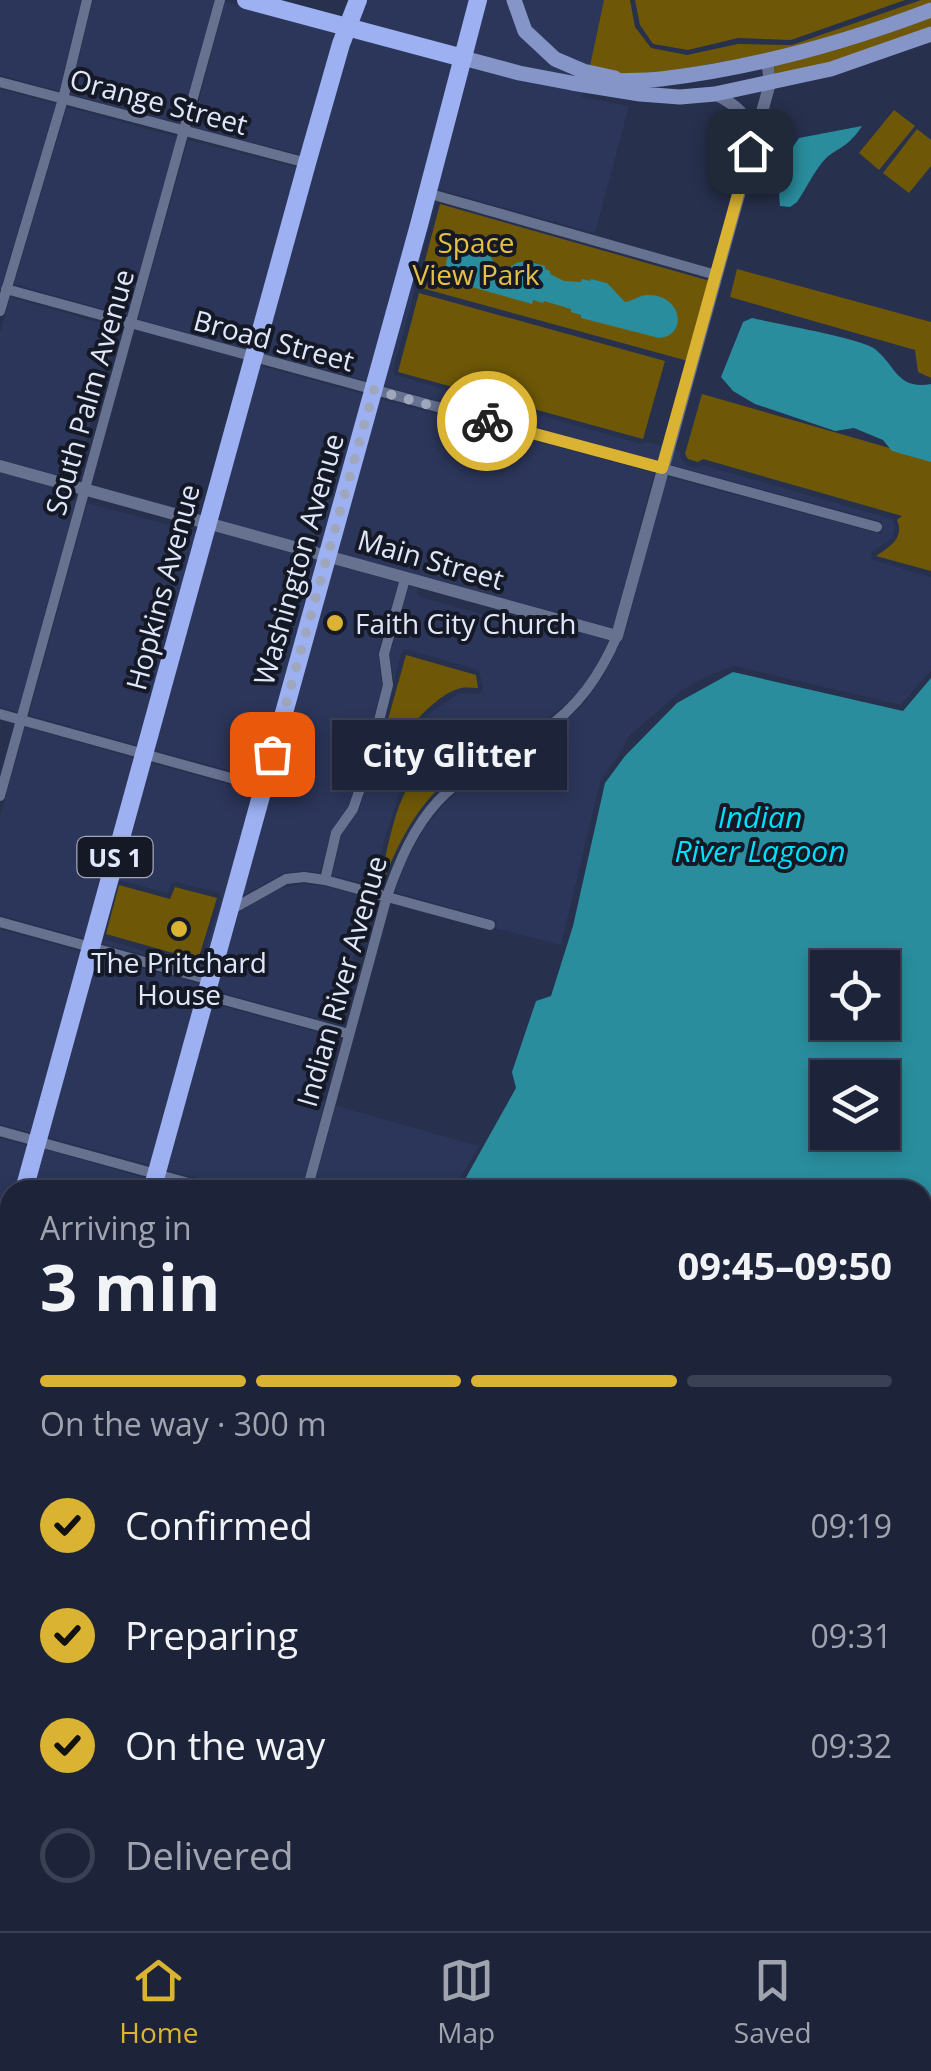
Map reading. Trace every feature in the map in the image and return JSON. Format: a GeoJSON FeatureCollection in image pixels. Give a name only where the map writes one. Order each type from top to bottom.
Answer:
{"type":"FeatureCollection","features":[{"type":"Feature","properties":{"kind":"main road"},"geometry":{"type":"LineString","coordinates":[[246,0],[519,73],[680,97],[715,94],[831,69],[931,34]]}},
{"type":"Feature","properties":{"kind":"main road","name":"Hopkins Avenue"},"geometry":{"type":"LineString","coordinates":[[26,1180],[307,163],[358,0]]}},
{"type":"Feature","properties":{"kind":"main road","name":"Washington Avenue"},"geometry":{"type":"LineString","coordinates":[[155,1180],[478,0]]}},
{"type":"Feature","properties":{"kind":"main road"},"geometry":{"type":"LineString","coordinates":[[514,0],[525,31],[555,59],[583,71],[624,80]]}},
{"type":"Feature","properties":{"kind":"main road"},"geometry":{"type":"LineString","coordinates":[[572,83],[660,79],[768,60],[832,44],[931,10]]}},
{"type":"Feature","properties":{"kind":"street"},"geometry":{"type":"LineString","coordinates":[[0,311],[63,99],[87,0]]}},
{"type":"Feature","properties":{"kind":"street","name":"South Palm Avenue"},"geometry":{"type":"LineString","coordinates":[[0,796],[220,0]]}},
{"type":"Feature","properties":{"kind":"street","name":"Indian River Avenue"},"geometry":{"type":"LineString","coordinates":[[310,1180],[387,896],[418,826],[468,774],[544,730],[580,700],[600,672],[617,636],[770,83],[768,60]]}},
{"type":"Feature","properties":{"kind":"street","name":"Orange Street"},"geometry":{"type":"LineString","coordinates":[[0,82],[307,163]]}},
{"type":"Feature","properties":{"kind":"street"},"geometry":{"type":"LineString","coordinates":[[715,94],[736,105],[751,126],[750,151]]}},
{"type":"Feature","properties":{"kind":"street"},"geometry":{"type":"LineString","coordinates":[[427,193],[716,275]]}},
{"type":"Feature","properties":{"kind":"street","name":"Broad Street"},"geometry":{"type":"LineString","coordinates":[[6,289],[877,527]]}},
{"type":"Feature","properties":{"kind":"street","name":"Main Street"},"geometry":{"type":"LineString","coordinates":[[0,466],[617,636]]}},
{"type":"Feature","properties":{"kind":"street"},"geometry":{"type":"LineString","coordinates":[[325,880],[336,834],[353,809],[370,754],[388,686],[384,654],[405,578]]}},
{"type":"Feature","properties":{"kind":"street"},"geometry":{"type":"LineString","coordinates":[[0,714],[264,787]]}},
{"type":"Feature","properties":{"kind":"street"},"geometry":{"type":"LineString","coordinates":[[229,912],[286,879],[304,877],[490,926]]}},
{"type":"Feature","properties":{"kind":"street"},"geometry":{"type":"LineString","coordinates":[[0,922],[90,947],[349,1034]]}},
{"type":"Feature","properties":{"kind":"street"},"geometry":{"type":"LineString","coordinates":[[0,1131],[148,1180]]}},
{"type":"Feature","properties":{"kind":"shaded area"},"geometry":{"type":"Polygon","coordinates":[[[0,0],[81,0],[59,91],[0,75],[0,0]]]}},
{"type":"Feature","properties":{"kind":"shaded area"},"geometry":{"type":"Polygon","coordinates":[[[93,0],[214,0],[181,124],[70,94],[93,0]]]}},
{"type":"Feature","properties":{"kind":"shaded area"},"geometry":{"type":"Polygon","coordinates":[[[365,0],[472,0],[459,50],[355,22],[365,0]]]}},
{"type":"Feature","properties":{"kind":"shaded area"},"geometry":{"type":"Polygon","coordinates":[[[484,0],[507,0],[520,34],[578,76],[520,67],[470,53],[484,0]]]}},
{"type":"Feature","properties":{"kind":"shaded area"},"geometry":{"type":"Polygon","coordinates":[[[520,0],[604,0],[590,66],[558,53],[530,27],[520,0]]]}},
{"type":"Feature","properties":{"kind":"shaded area"},"geometry":{"type":"Polygon","coordinates":[[[225,2],[339,31],[303,155],[192,127],[225,2]]]}},
{"type":"Feature","properties":{"kind":"shaded area"},"geometry":{"type":"Polygon","coordinates":[[[351,34],[455,63],[370,382],[261,353],[351,34]]]}},
{"type":"Feature","properties":{"kind":"shaded area"},"geometry":{"type":"Polygon","coordinates":[[[467,66],[583,91],[582,97],[629,106],[595,233],[434,188],[467,66]]]}},
{"type":"Feature","properties":{"kind":"shaded area"},"geometry":{"type":"Polygon","coordinates":[[[0,89],[56,104],[0,290],[0,89]]]}},
{"type":"Feature","properties":{"kind":"shaded area"},"geometry":{"type":"Polygon","coordinates":[[[67,107],[177,137],[127,316],[14,284],[67,107]]]}},
{"type":"Feature","properties":{"kind":"shaded area"},"geometry":{"type":"Polygon","coordinates":[[[188,140],[300,168],[250,350],[138,319],[188,140]]]}},
{"type":"Feature","properties":{"kind":"shaded area"},"geometry":{"type":"Polygon","coordinates":[[[431,201],[436,202],[394,375],[642,444],[662,446],[658,461],[381,385],[431,201]]]}},
{"type":"Feature","properties":{"kind":"shaded area"},"geometry":{"type":"Polygon","coordinates":[[[10,297],[118,328],[75,480],[0,459],[0,333],[10,297]]]}},
{"type":"Feature","properties":{"kind":"shaded area"},"geometry":{"type":"Polygon","coordinates":[[[258,365],[366,395],[324,548],[215,519],[258,365]]]}},
{"type":"Feature","properties":{"kind":"shaded area"},"geometry":{"type":"Polygon","coordinates":[[[377,398],[654,473],[613,628],[335,552],[377,398]]]}},
{"type":"Feature","properties":{"kind":"shaded area"},"geometry":{"type":"Polygon","coordinates":[[[673,449],[680,451],[686,465],[703,465],[892,519],[892,538],[871,556],[873,560],[931,577],[931,670],[901,705],[734,666],[682,690],[628,737],[600,782],[561,945],[495,928],[497,921],[395,892],[423,830],[443,805],[471,780],[548,735],[583,705],[604,675],[625,633],[665,476],[881,534],[883,522],[669,464],[673,449]]]}},
{"type":"Feature","properties":{"kind":"shaded area"},"geometry":{"type":"Polygon","coordinates":[[[0,473],[72,492],[70,498],[76,500],[18,712],[0,707],[0,473]]]}},
{"type":"Feature","properties":{"kind":"shaded area"},"geometry":{"type":"Polygon","coordinates":[[[87,503],[199,533],[140,746],[29,715],[87,503]]]}},
{"type":"Feature","properties":{"kind":"shaded area"},"geometry":{"type":"Polygon","coordinates":[[[211,531],[321,561],[260,779],[151,749],[211,531]]]}},
{"type":"Feature","properties":{"kind":"shaded area"},"geometry":{"type":"Polygon","coordinates":[[[332,564],[398,583],[378,652],[382,685],[361,767],[348,806],[331,832],[320,873],[284,873],[238,899],[332,564]]]}},
{"type":"Feature","properties":{"kind":"shaded area"},"geometry":{"type":"Polygon","coordinates":[[[409,586],[418,589],[421,597],[574,640],[581,633],[609,640],[576,695],[542,724],[530,731],[527,726],[508,721],[485,722],[454,732],[421,763],[400,791],[384,841],[377,887],[332,875],[341,836],[358,811],[372,771],[383,771],[432,711],[460,693],[479,694],[483,689],[479,670],[406,649],[401,653],[394,681],[390,654],[409,586]]]}},
{"type":"Feature","properties":{"kind":"shaded area"},"geometry":{"type":"Polygon","coordinates":[[[25,727],[137,759],[86,939],[0,915],[0,817],[25,727]]]}},
{"type":"Feature","properties":{"kind":"shaded area"},"geometry":{"type":"Polygon","coordinates":[[[148,762],[256,792],[206,972],[97,942],[148,762]],[[117,880],[103,939],[201,964],[220,893],[176,882],[168,893],[117,880]]]}},
{"type":"Feature","properties":{"kind":"shaded area"},"geometry":{"type":"Polygon","coordinates":[[[303,884],[370,898],[336,1024],[213,990],[233,916],[280,888],[303,884]]]}},
{"type":"Feature","properties":{"kind":"shaded area"},"geometry":{"type":"Polygon","coordinates":[[[0,929],[82,952],[32,1133],[0,1124],[0,929]]]}},
{"type":"Feature","properties":{"kind":"shaded area"},"geometry":{"type":"Polygon","coordinates":[[[94,955],[203,985],[153,1166],[44,1136],[94,955]]]}},
{"type":"Feature","properties":{"kind":"shaded area"},"geometry":{"type":"Polygon","coordinates":[[[210,1003],[332,1036],[315,1099],[325,1102],[304,1180],[203,1180],[164,1169],[210,1003]]]}},
{"type":"Feature","properties":{"kind":"shaded area"},"geometry":{"type":"Polygon","coordinates":[[[336,1105],[479,1146],[459,1180],[316,1180],[336,1105]]]}},
{"type":"Feature","properties":{"kind":"shaded area"},"geometry":{"type":"Polygon","coordinates":[[[0,1138],[29,1146],[20,1180],[0,1180],[0,1138]]]}},
{"type":"Feature","properties":{"kind":"shaded area"},"geometry":{"type":"Polygon","coordinates":[[[40,1148],[149,1179],[149,1180],[32,1180],[40,1148]]]}},
{"type":"Feature","properties":{"kind":"green space"},"geometry":{"type":"Polygon","coordinates":[[[604,0],[630,0],[635,27],[651,48],[687,55],[738,44],[792,45],[921,0],[931,3],[767,54],[659,73],[625,74],[590,66],[604,0]]]}},
{"type":"Feature","properties":{"kind":"green space"},"geometry":{"type":"Polygon","coordinates":[[[635,0],[905,0],[791,40],[738,38],[688,50],[653,44],[640,25],[635,0]]]}},
{"type":"Feature","properties":{"kind":"green space"},"geometry":{"type":"Polygon","coordinates":[[[931,17],[931,27],[830,63],[775,75],[774,65],[931,17]]]}},
{"type":"Feature","properties":{"kind":"green space"},"geometry":{"type":"Polygon","coordinates":[[[894,110],[915,126],[879,170],[859,153],[894,110]]]}},
{"type":"Feature","properties":{"kind":"green space"},"geometry":{"type":"Polygon","coordinates":[[[917,129],[931,140],[931,166],[909,193],[883,173],[917,129]]]}},
{"type":"Feature","properties":{"kind":"green space","name":"Space View Park"},"geometry":{"type":"Polygon","coordinates":[[[440,204],[710,281],[688,361],[418,287],[440,204]]]}},
{"type":"Feature","properties":{"kind":"green space"},"geometry":{"type":"Polygon","coordinates":[[[737,269],[931,322],[931,378],[918,372],[915,350],[730,297],[737,269]]]}},
{"type":"Feature","properties":{"kind":"green space"},"geometry":{"type":"Polygon","coordinates":[[[419,293],[665,361],[643,439],[398,372],[419,293]]]}},
{"type":"Feature","properties":{"kind":"green space"},"geometry":{"type":"Polygon","coordinates":[[[702,394],[931,460],[931,571],[876,556],[897,537],[897,520],[902,516],[703,459],[688,459],[685,454],[702,394]]]}},
{"type":"Feature","properties":{"kind":"green space"},"geometry":{"type":"Polygon","coordinates":[[[406,655],[476,675],[478,688],[461,688],[439,699],[405,733],[380,767],[375,766],[406,655]]]}},
{"type":"Feature","properties":{"kind":"green space"},"geometry":{"type":"Polygon","coordinates":[[[506,727],[525,732],[468,764],[428,799],[395,854],[383,883],[380,882],[397,811],[421,770],[459,735],[506,727]]]}},
{"type":"Feature","properties":{"kind":"green space"},"geometry":{"type":"Polygon","coordinates":[[[119,885],[170,899],[175,887],[217,898],[198,960],[106,934],[119,885]]]}},
{"type":"Feature","properties":{"kind":"water"},"geometry":{"type":"Polygon","coordinates":[[[862,126],[821,164],[797,202],[790,207],[780,206],[783,170],[799,138],[862,126]]]}},
{"type":"Feature","properties":{"kind":"water"},"geometry":{"type":"Polygon","coordinates":[[[457,246],[486,251],[501,269],[529,262],[545,266],[550,274],[564,281],[591,279],[607,283],[625,302],[645,295],[660,297],[675,308],[677,324],[668,336],[659,338],[581,318],[571,309],[544,301],[533,300],[532,304],[458,283],[447,270],[447,261],[457,246]]]}},
{"type":"Feature","properties":{"kind":"water"},"geometry":{"type":"Polygon","coordinates":[[[752,318],[867,345],[904,380],[931,384],[931,462],[892,451],[883,440],[854,428],[835,431],[755,404],[733,391],[721,377],[743,322],[752,318]]]}},
{"type":"Feature","properties":{"kind":"water","name":"Indian River Lagoon"},"geometry":{"type":"Polygon","coordinates":[[[733,672],[903,711],[931,678],[931,1180],[465,1180],[516,1088],[512,1072],[536,1001],[551,996],[573,926],[605,783],[625,756],[677,703],[733,672]]]}},
{"type":"Feature","properties":{"kind":"way so far"},"geometry":{"type":"LineString","coordinates":[[272,754],[374,390],[487,421]]}},
{"type":"Feature","properties":{"kind":"place","name":"Faith City Church"},"geometry":{"type":"Point","coordinates":[335,623]}},
{"type":"Feature","properties":{"kind":"place","name":"City Glitter"},"geometry":{"type":"Point","coordinates":[272,754]}},
{"type":"Feature","properties":{"kind":"place","name":"The Pritchard House"},"geometry":{"type":"Point","coordinates":[179,929]}},
{"type":"Feature","properties":{"kind":"route"},"geometry":{"type":"LineString","coordinates":[[487,421],[662,468],[750,151]]}}]}
